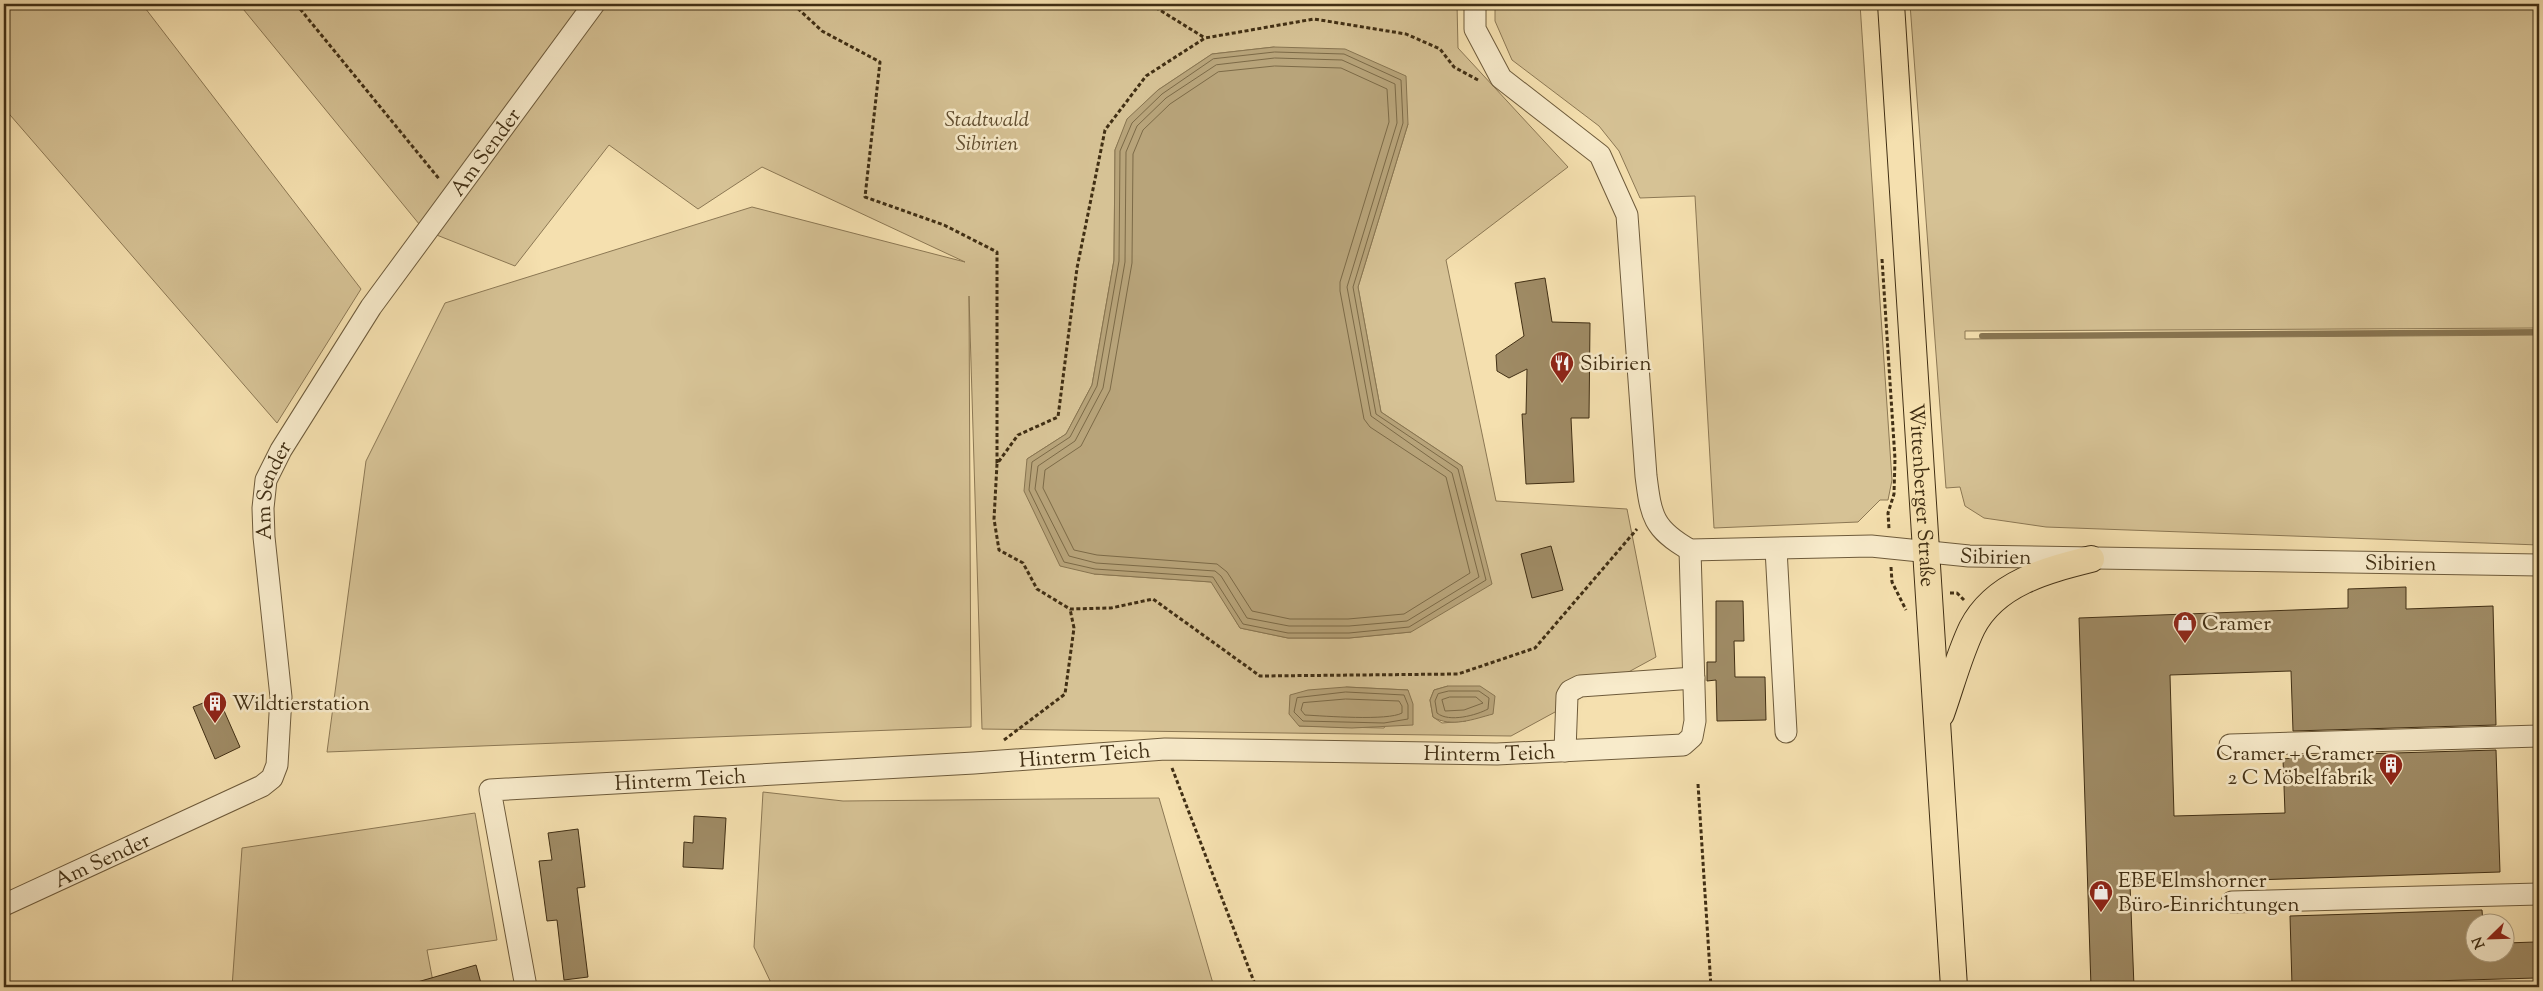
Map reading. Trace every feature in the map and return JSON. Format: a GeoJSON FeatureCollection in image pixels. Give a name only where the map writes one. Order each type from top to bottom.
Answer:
{"type":"FeatureCollection","features":[{"type":"Feature","properties":{"kind":"main road","name":"Wittenberger Straße"},"geometry":{"type":"LineString","coordinates":[[1891,4],[1954,987]]}},
{"type":"Feature","properties":{"kind":"main road"},"geometry":{"type":"LineString","coordinates":[[1937,724],[1967,639],[1981,614],[2014,585],[2051,570],[2091,559]]}},
{"type":"Feature","properties":{"kind":"street","name":"Am Sender"},"geometry":{"type":"LineString","coordinates":[[4,905],[262,786],[272,778],[279,750],[281,697],[264,537],[263,508],[266,480],[281,450],[370,307],[594,4]]}},
{"type":"Feature","properties":{"kind":"street","name":"Sibirien"},"geometry":{"type":"LineString","coordinates":[[1475,4],[1475,29],[1501,78],[1600,155],[1627,215],[1646,476],[1651,514],[1668,538],[1690,550],[1871,546],[1969,556],[2539,565]]}},
{"type":"Feature","properties":{"kind":"street"},"geometry":{"type":"LineString","coordinates":[[1776,549],[1786,732]]}},
{"type":"Feature","properties":{"kind":"street","name":"Hinterm Teich"},"geometry":{"type":"LineString","coordinates":[[526,987],[490,790],[974,763],[1165,749],[1497,754],[1683,745],[1692,737],[1695,721],[1690,550]]}},
{"type":"Feature","properties":{"kind":"street"},"geometry":{"type":"LineString","coordinates":[[1565,751],[1567,696],[1570,690],[1580,686],[1694,678]]}},
{"type":"Feature","properties":{"kind":"street"},"geometry":{"type":"LineString","coordinates":[[2230,745],[2539,736]]}},
{"type":"Feature","properties":{"kind":"street"},"geometry":{"type":"LineString","coordinates":[[2232,902],[2539,894]]}},
{"type":"Feature","properties":{"kind":"path"},"geometry":{"type":"LineString","coordinates":[[296,4],[453,196]]}},
{"type":"Feature","properties":{"kind":"path"},"geometry":{"type":"LineString","coordinates":[[792,4],[822,31],[880,62],[864,197],[944,225],[998,252],[997,464],[994,519],[999,550],[1024,562],[1037,589],[1070,609],[1111,608],[1153,599],[1260,676],[1458,674],[1535,648],[1651,514]]}},
{"type":"Feature","properties":{"kind":"path"},"geometry":{"type":"LineString","coordinates":[[1150,4],[1205,38]]}},
{"type":"Feature","properties":{"kind":"path"},"geometry":{"type":"LineString","coordinates":[[997,464],[1018,435],[1058,418],[1078,268],[1105,130],[1146,76],[1205,38],[1314,19],[1367,26],[1406,34],[1440,49],[1454,67],[1478,80],[1501,78]]}},
{"type":"Feature","properties":{"kind":"path"},"geometry":{"type":"LineString","coordinates":[[1882,251],[1894,459],[1894,494],[1888,513],[1892,582],[1907,612]]}},
{"type":"Feature","properties":{"kind":"path"},"geometry":{"type":"LineString","coordinates":[[974,763],[1065,694],[1074,628],[1070,609]]}},
{"type":"Feature","properties":{"kind":"path"},"geometry":{"type":"LineString","coordinates":[[1165,749],[1256,987]]}},
{"type":"Feature","properties":{"kind":"path"},"geometry":{"type":"LineString","coordinates":[[1698,784],[1711,987]]}},
{"type":"Feature","properties":{"kind":"green space"},"geometry":{"type":"Polygon","coordinates":[[[4,4],[142,4],[361,289],[277,423],[4,108],[4,4]]]}},
{"type":"Feature","properties":{"kind":"green space","name":"Stadtwald Sibirien"},"geometry":{"type":"Polygon","coordinates":[[[239,4],[1457,4],[1458,48],[1568,167],[1446,260],[1496,501],[1627,509],[1656,657],[1511,736],[982,729],[969,296],[971,727],[327,752],[366,461],[445,303],[752,207],[965,262],[762,167],[698,209],[609,145],[515,266],[424,230],[239,4]],[[1274,47],[1212,54],[1158,90],[1128,119],[1115,150],[1114,260],[1092,385],[1066,434],[1027,459],[1094,574],[1212,582],[1240,628],[1288,638],[1349,638],[1411,632],[1462,466],[1381,412],[1358,287],[1408,124],[1274,47]],[[1448,686],[1434,690],[1430,700],[1433,717],[1442,723],[1466,721],[1448,686]],[[1346,687],[1299,726],[1384,728],[1408,690],[1346,687]]]}},
{"type":"Feature","properties":{"kind":"green space"},"geometry":{"type":"Polygon","coordinates":[[[1495,4],[1860,4],[1892,480],[1888,500],[1880,500],[1858,522],[1714,528],[1695,196],[1640,198],[1619,151],[1599,126],[1512,60],[1495,21],[1495,4]]]}},
{"type":"Feature","properties":{"kind":"green space"},"geometry":{"type":"Polygon","coordinates":[[[1910,4],[2539,4],[2539,328],[1965,331],[1965,339],[2539,335],[2539,545],[2046,527],[1984,518],[1965,506],[1960,487],[1946,488],[1910,4]]]}},
{"type":"Feature","properties":{"kind":"green space"},"geometry":{"type":"Polygon","coordinates":[[[763,792],[843,801],[1159,798],[1214,987],[773,987],[754,947],[763,792]]]}},
{"type":"Feature","properties":{"kind":"green space"},"geometry":{"type":"Polygon","coordinates":[[[475,813],[497,940],[427,950],[434,987],[232,987],[242,848],[475,813]]]}},
{"type":"Feature","properties":{"kind":"water"},"geometry":{"type":"Polygon","coordinates":[[[1274,47],[1345,49],[1406,76],[1408,124],[1358,287],[1381,412],[1462,466],[1492,584],[1411,632],[1349,638],[1288,638],[1240,628],[1211,582],[1094,574],[1060,566],[1024,491],[1027,459],[1066,434],[1092,385],[1114,260],[1115,150],[1127,119],[1158,90],[1212,54],[1274,47]]]}},
{"type":"Feature","properties":{"kind":"water"},"geometry":{"type":"Polygon","coordinates":[[[1448,686],[1480,686],[1495,696],[1493,714],[1455,722],[1447,722],[1433,717],[1430,700],[1434,690],[1448,686]]]}},
{"type":"Feature","properties":{"kind":"water"},"geometry":{"type":"Polygon","coordinates":[[[1346,687],[1408,690],[1413,704],[1413,725],[1352,728],[1299,726],[1289,714],[1290,695],[1308,690],[1346,687]]]}},
{"type":"Feature","properties":{"kind":"building","name":"Sibirien"},"geometry":{"type":"Polygon","coordinates":[[[1545,278],[1552,322],[1590,323],[1589,418],[1571,418],[1574,482],[1526,484],[1522,414],[1526,414],[1527,369],[1509,378],[1497,371],[1496,355],[1524,336],[1515,283],[1545,278]]]}},
{"type":"Feature","properties":{"kind":"building"},"geometry":{"type":"Polygon","coordinates":[[[1551,546],[1563,590],[1532,598],[1521,554],[1551,546]]]}},
{"type":"Feature","properties":{"kind":"building"},"geometry":{"type":"Polygon","coordinates":[[[2406,587],[2406,609],[2493,606],[2496,725],[2293,731],[2291,671],[2170,675],[2174,816],[2285,813],[2283,759],[2293,758],[2293,756],[2496,750],[2500,872],[2130,884],[2134,987],[2091,987],[2079,618],[2348,608],[2348,589],[2406,587]]]}},
{"type":"Feature","properties":{"kind":"building"},"geometry":{"type":"Polygon","coordinates":[[[1716,601],[1743,601],[1744,641],[1734,641],[1735,677],[1765,677],[1766,720],[1717,721],[1716,680],[1707,681],[1707,662],[1716,662],[1716,601]]]}},
{"type":"Feature","properties":{"kind":"building","name":"Wildtierstation"},"geometry":{"type":"Polygon","coordinates":[[[218,697],[240,747],[215,759],[193,707],[218,697]]]}},
{"type":"Feature","properties":{"kind":"building"},"geometry":{"type":"Polygon","coordinates":[[[694,816],[726,818],[723,869],[683,867],[684,842],[693,843],[694,816]]]}},
{"type":"Feature","properties":{"kind":"building"},"geometry":{"type":"Polygon","coordinates":[[[578,829],[585,887],[577,888],[588,977],[564,980],[557,920],[547,921],[539,861],[552,860],[548,833],[578,829]]]}},
{"type":"Feature","properties":{"kind":"building"},"geometry":{"type":"Polygon","coordinates":[[[2482,910],[2482,914],[2466,914],[2466,964],[2516,964],[2516,943],[2535,942],[2536,978],[2292,985],[2290,916],[2482,910]]]}},
{"type":"Feature","properties":{"kind":"building"},"geometry":{"type":"Polygon","coordinates":[[[476,965],[482,987],[415,987],[414,983],[476,965]]]}},
{"type":"Feature","properties":{"kind":"waterway"},"geometry":{"type":"LineString","coordinates":[[1982,336],[2539,332]]}},
{"type":"Feature","properties":{"kind":"place","name":"Sibirien"},"geometry":{"type":"Point","coordinates":[1562,384]}},
{"type":"Feature","properties":{"kind":"place","name":"Cramer"},"geometry":{"type":"Point","coordinates":[2185,644]}},
{"type":"Feature","properties":{"kind":"place","name":"Wildtierstation"},"geometry":{"type":"Point","coordinates":[215,724]}},
{"type":"Feature","properties":{"kind":"place","name":"Cramer + Cramer 2 C Möbelfabrik"},"geometry":{"type":"Point","coordinates":[2391,786]}},
{"type":"Feature","properties":{"kind":"place","name":"EBE Elmshorner Büro-Einrichtungen"},"geometry":{"type":"Point","coordinates":[2101,913]}}]}
